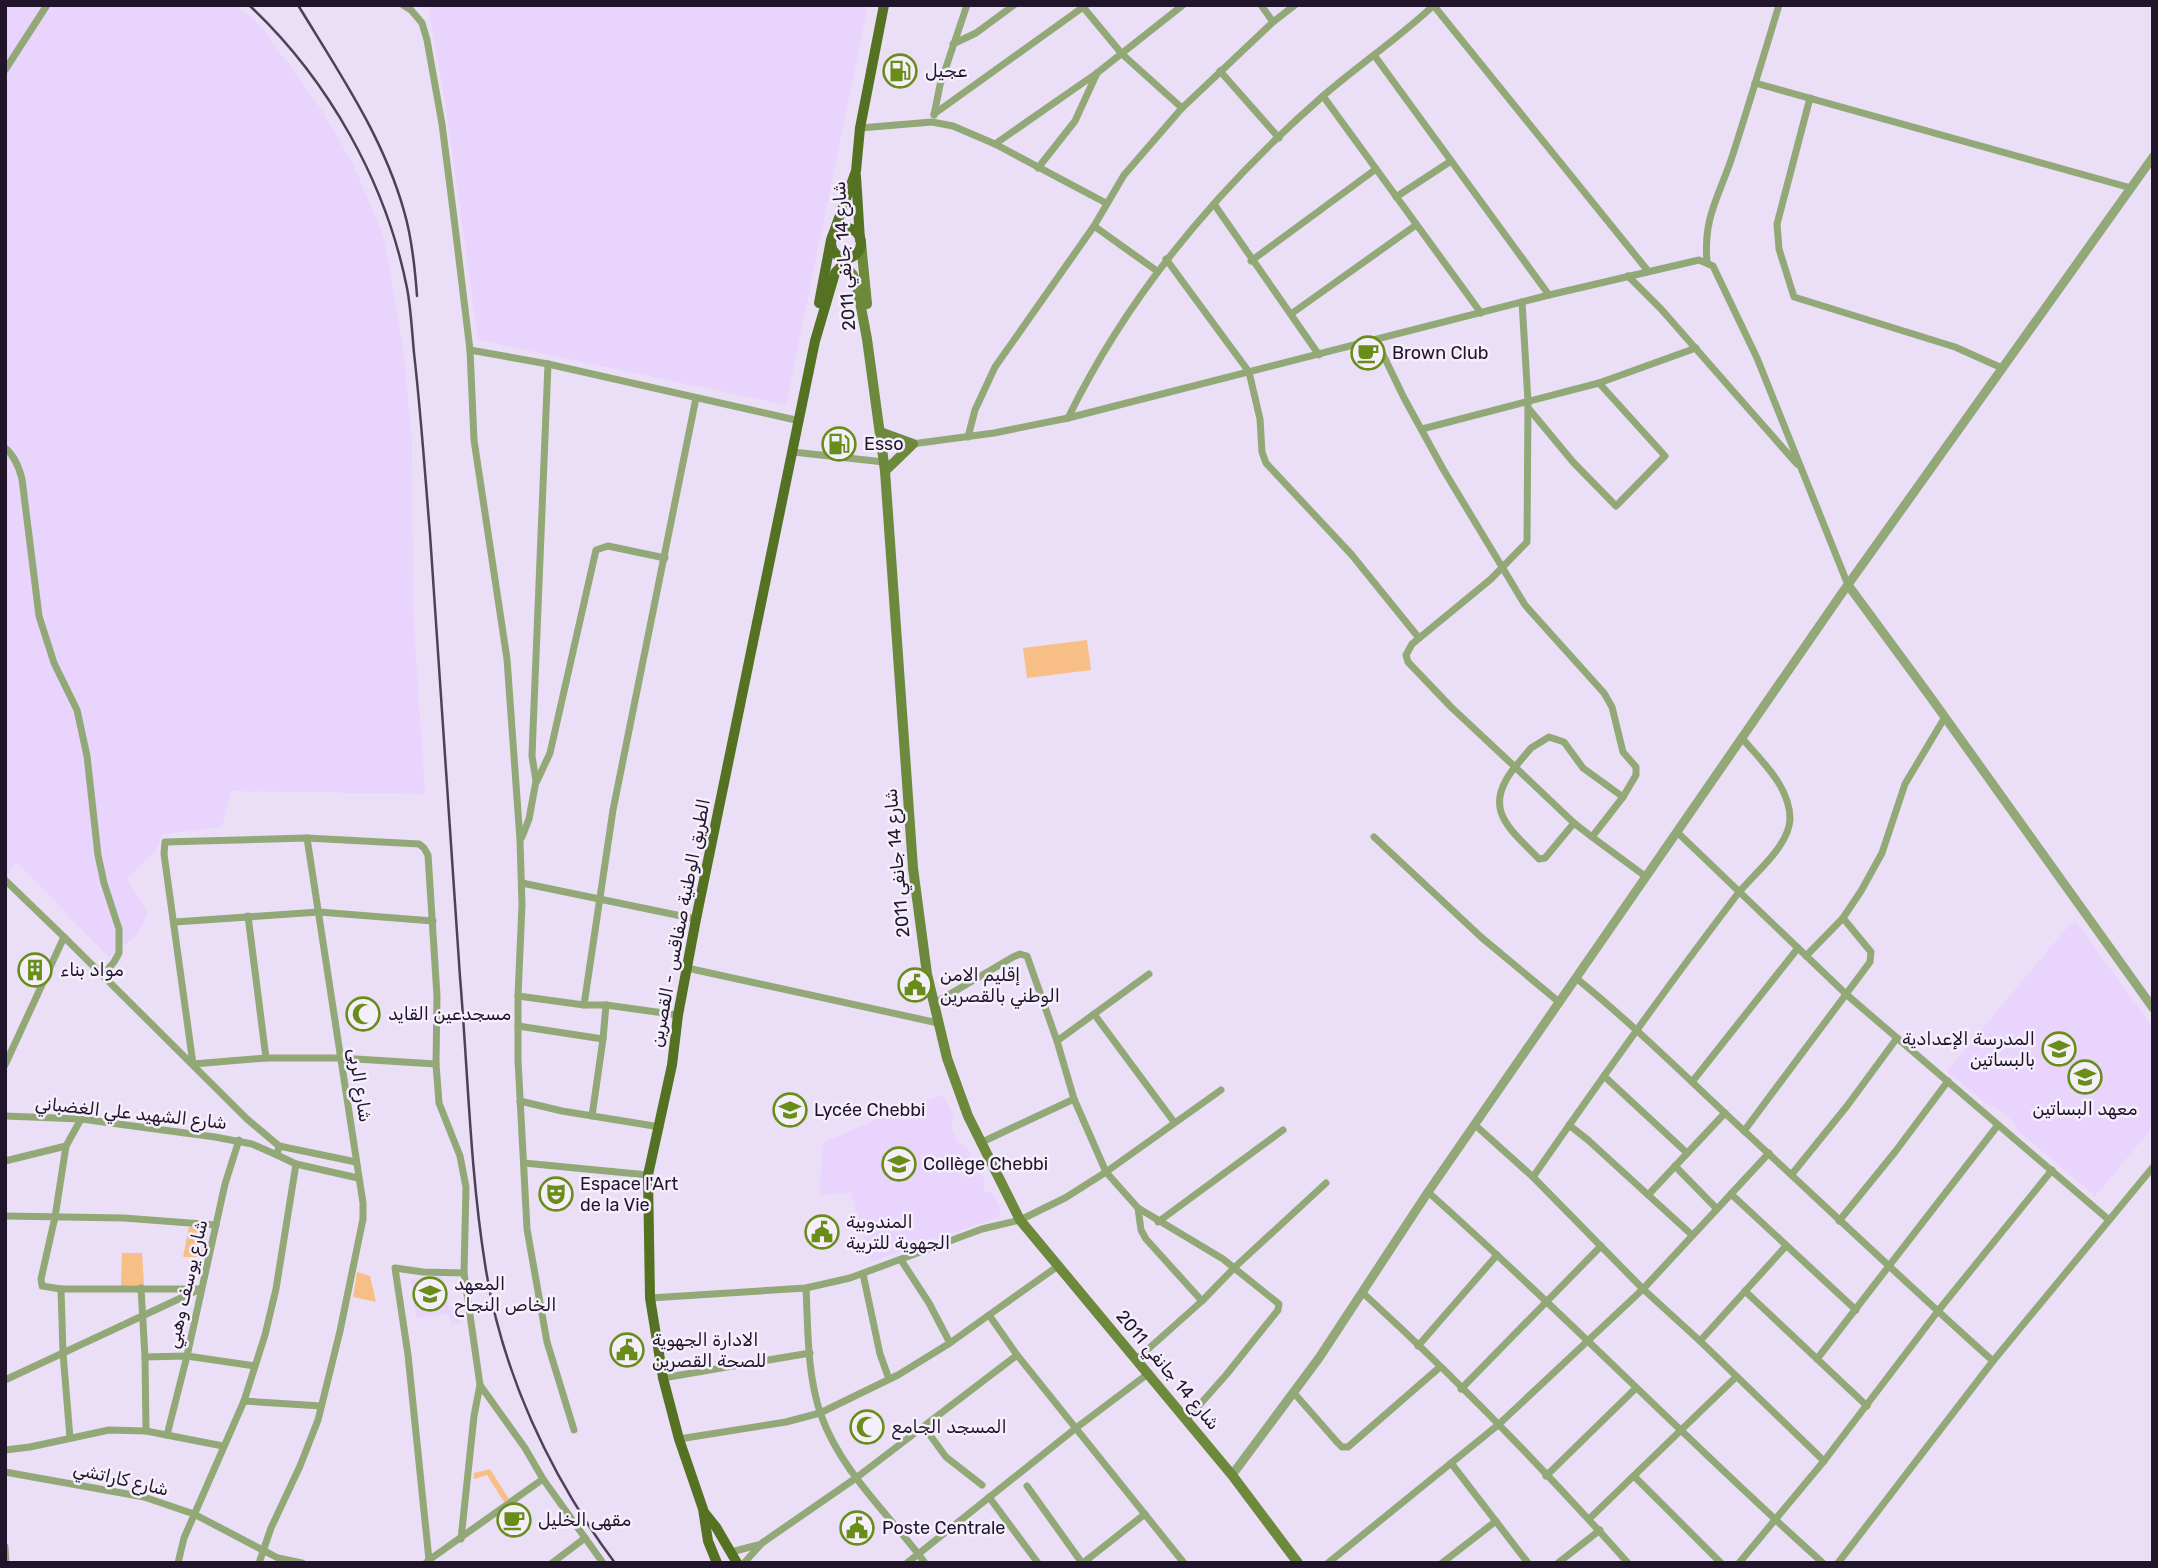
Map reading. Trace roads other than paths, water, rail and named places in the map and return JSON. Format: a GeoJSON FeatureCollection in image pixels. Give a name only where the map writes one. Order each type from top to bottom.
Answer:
{"type":"FeatureCollection","features":[{"type":"Feature","properties":{"kind":"main road","name":"الطريق الوطنية صفاقس - القصرين"},"geometry":{"type":"LineString","coordinates":[[815,341],[816,320],[831,240],[856,171],[860,128],[884,5]]}},
{"type":"Feature","properties":{"kind":"main road","name":"شارع 14 جانفي 2011"},"geometry":{"type":"LineString","coordinates":[[856,171],[867,338]]}},
{"type":"Feature","properties":{"kind":"main road"},"geometry":{"type":"LineString","coordinates":[[845,228],[854,230],[861,243],[858,252],[844,259],[832,250],[831,240],[836,232],[845,228]]}},
{"type":"Feature","properties":{"kind":"main road","name":"الطريق الوطنية صفاقس - القصرين"},"geometry":{"type":"LineString","coordinates":[[715,1562],[708,1541],[704,1512],[679,1439],[663,1378],[650,1298],[648,1175],[672,1065],[678,1015],[696,919],[815,341],[830,286],[844,259]]}},
{"type":"Feature","properties":{"kind":"main road","name":"شارع 14 جانفي 2011"},"geometry":{"type":"LineString","coordinates":[[844,259],[858,286],[882,448],[920,931],[933,1003],[958,1088],[980,1143],[1020,1220],[1187,1419],[1298,1563]]}},
{"type":"Feature","properties":{"kind":"main road"},"geometry":{"type":"LineString","coordinates":[[880,432],[913,443]]}},
{"type":"Feature","properties":{"kind":"main road"},"geometry":{"type":"LineString","coordinates":[[884,467],[913,443]]}},
{"type":"Feature","properties":{"kind":"main road","name":"الطريق الوطنية صفاقس - القصرين"},"geometry":{"type":"LineString","coordinates":[[704,1512],[737,1563]]}},
{"type":"Feature","properties":{"kind":"main road"},"geometry":{"type":"LineString","coordinates":[[715,1562],[731,1552]]}},
{"type":"Feature","properties":{"kind":"street"},"geometry":{"type":"LineString","coordinates":[[5,70],[47,5]]}},
{"type":"Feature","properties":{"kind":"street"},"geometry":{"type":"LineString","coordinates":[[403,5],[422,23],[427,40],[442,124],[470,350],[474,440],[506,659],[520,840],[522,883],[518,1026],[527,1230],[537,1295],[554,1367],[574,1430]]}},
{"type":"Feature","properties":{"kind":"street"},"geometry":{"type":"LineString","coordinates":[[933,118],[940,85],[967,5]]}},
{"type":"Feature","properties":{"kind":"street"},"geometry":{"type":"LineString","coordinates":[[953,44],[976,33],[1014,5]]}},
{"type":"Feature","properties":{"kind":"street"},"geometry":{"type":"LineString","coordinates":[[995,144],[1097,73],[1183,5]]}},
{"type":"Feature","properties":{"kind":"street"},"geometry":{"type":"LineString","coordinates":[[1261,5],[1273,22]]}},
{"type":"Feature","properties":{"kind":"street"},"geometry":{"type":"LineString","coordinates":[[968,437],[975,410],[995,367],[1094,226],[1106,203],[1143,150],[1220,71],[1295,5]]}},
{"type":"Feature","properties":{"kind":"street"},"geometry":{"type":"LineString","coordinates":[[1068,418],[1108,345],[1157,271],[1214,204],[1322,96],[1434,5],[1648,271]]}},
{"type":"Feature","properties":{"kind":"street"},"geometry":{"type":"LineString","coordinates":[[1707,262],[1705,241],[1710,215],[1728,169],[1779,5]]}},
{"type":"Feature","properties":{"kind":"street"},"geometry":{"type":"LineString","coordinates":[[860,128],[933,118],[1085,6],[1122,54],[1182,108]]}},
{"type":"Feature","properties":{"kind":"street"},"geometry":{"type":"LineString","coordinates":[[1374,55],[1549,295]]}},
{"type":"Feature","properties":{"kind":"street"},"geometry":{"type":"LineString","coordinates":[[1220,71],[1279,138]]}},
{"type":"Feature","properties":{"kind":"street"},"geometry":{"type":"LineString","coordinates":[[1038,168],[1075,121],[1097,73]]}},
{"type":"Feature","properties":{"kind":"street"},"geometry":{"type":"LineString","coordinates":[[1755,83],[2131,188]]}},
{"type":"Feature","properties":{"kind":"street"},"geometry":{"type":"LineString","coordinates":[[1322,96],[1481,313]]}},
{"type":"Feature","properties":{"kind":"street"},"geometry":{"type":"LineString","coordinates":[[1810,98],[1777,224],[1779,249],[1794,297],[1955,347],[2002,368]]}},
{"type":"Feature","properties":{"kind":"street"},"geometry":{"type":"LineString","coordinates":[[933,118],[995,144],[1106,203]]}},
{"type":"Feature","properties":{"kind":"street"},"geometry":{"type":"LineString","coordinates":[[1232,1475],[1363,1293],[1474,1124],[1848,585],[2153,157]]}},
{"type":"Feature","properties":{"kind":"street"},"geometry":{"type":"LineString","coordinates":[[1396,197],[1451,161]]}},
{"type":"Feature","properties":{"kind":"street"},"geometry":{"type":"LineString","coordinates":[[1251,261],[1376,169]]}},
{"type":"Feature","properties":{"kind":"street"},"geometry":{"type":"LineString","coordinates":[[1214,204],[1251,261],[1319,355]]}},
{"type":"Feature","properties":{"kind":"street"},"geometry":{"type":"LineString","coordinates":[[1291,314],[1416,225]]}},
{"type":"Feature","properties":{"kind":"street"},"geometry":{"type":"LineString","coordinates":[[1094,226],[1157,271]]}},
{"type":"Feature","properties":{"kind":"street"},"geometry":{"type":"LineString","coordinates":[[1166,259],[1250,372],[1266,463],[1351,554],[1419,638]]}},
{"type":"Feature","properties":{"kind":"street"},"geometry":{"type":"LineString","coordinates":[[882,448],[968,437],[1068,418],[1549,295],[1699,260],[1707,262],[1713,265],[1757,358],[1848,585],[2153,1008]]}},
{"type":"Feature","properties":{"kind":"street"},"geometry":{"type":"LineString","coordinates":[[1628,276],[1696,348],[1802,470]]}},
{"type":"Feature","properties":{"kind":"street"},"geometry":{"type":"LineString","coordinates":[[1522,302],[1528,405],[1527,542],[1503,567],[1407,650],[1408,662],[1451,707],[1574,824],[1645,876]]}},
{"type":"Feature","properties":{"kind":"street"},"geometry":{"type":"LineString","coordinates":[[1376,341],[1422,429],[1525,605],[1604,693],[1612,707],[1623,752],[1636,767],[1636,775],[1623,797],[1592,837]]}},
{"type":"Feature","properties":{"kind":"street"},"geometry":{"type":"LineString","coordinates":[[1422,429],[1528,405],[1696,348]]}},
{"type":"Feature","properties":{"kind":"street"},"geometry":{"type":"LineString","coordinates":[[470,350],[548,364],[800,421]]}},
{"type":"Feature","properties":{"kind":"street"},"geometry":{"type":"LineString","coordinates":[[536,781],[532,756],[548,364]]}},
{"type":"Feature","properties":{"kind":"street"},"geometry":{"type":"LineString","coordinates":[[1528,405],[1573,462],[1616,506],[1665,458],[1599,383]]}},
{"type":"Feature","properties":{"kind":"street"},"geometry":{"type":"LineString","coordinates":[[584,1005],[613,810],[696,398]]}},
{"type":"Feature","properties":{"kind":"street"},"geometry":{"type":"LineString","coordinates":[[5,448],[18,466],[22,479],[39,616],[54,663],[77,710],[87,756],[104,883],[119,929],[119,953],[103,975]]}},
{"type":"Feature","properties":{"kind":"street"},"geometry":{"type":"LineString","coordinates":[[793,452],[884,467]]}},
{"type":"Feature","properties":{"kind":"street"},"geometry":{"type":"LineString","coordinates":[[520,840],[529,818],[536,781],[551,753],[596,550],[608,546],[665,558]]}},
{"type":"Feature","properties":{"kind":"street"},"geometry":{"type":"LineString","coordinates":[[1806,956],[1843,918],[1861,891],[1882,853],[1905,783],[1945,718]]}},
{"type":"Feature","properties":{"kind":"street"},"geometry":{"type":"LineString","coordinates":[[1574,824],[1545,858],[1539,859],[1499,814],[1498,803],[1505,779],[1531,748],[1549,737],[1564,742],[1583,768],[1623,797]]}},
{"type":"Feature","properties":{"kind":"street"},"geometry":{"type":"LineString","coordinates":[[1533,1177],[1636,1030],[1739,892],[1787,837],[1790,818],[1785,792],[1742,738]]}},
{"type":"Feature","properties":{"kind":"street"},"geometry":{"type":"LineString","coordinates":[[1677,832],[1847,995],[2109,1220]]}},
{"type":"Feature","properties":{"kind":"street"},"geometry":{"type":"LineString","coordinates":[[1374,837],[1482,937],[1559,1002]]}},
{"type":"Feature","properties":{"kind":"street"},"geometry":{"type":"LineString","coordinates":[[194,1064],[164,854],[165,842],[307,838],[407,843],[425,848],[428,855],[433,921],[439,1103],[460,1156],[466,1187],[464,1273],[480,1385],[474,1416],[461,1539]]}},
{"type":"Feature","properties":{"kind":"street","name":"شارع الربى"},"geometry":{"type":"LineString","coordinates":[[259,1563],[309,1444],[321,1406],[340,1331],[363,1219],[363,1203],[307,838]]}},
{"type":"Feature","properties":{"kind":"street"},"geometry":{"type":"LineString","coordinates":[[5,880],[259,1131],[279,1146],[356,1162]]}},
{"type":"Feature","properties":{"kind":"street"},"geometry":{"type":"LineString","coordinates":[[522,883],[696,919]]}},
{"type":"Feature","properties":{"kind":"street"},"geometry":{"type":"LineString","coordinates":[[175,922],[319,912],[433,921]]}},
{"type":"Feature","properties":{"kind":"street"},"geometry":{"type":"LineString","coordinates":[[248,916],[266,1058]]}},
{"type":"Feature","properties":{"kind":"street"},"geometry":{"type":"LineString","coordinates":[[1745,1131],[1870,962],[1871,952],[1843,918]]}},
{"type":"Feature","properties":{"kind":"street"},"geometry":{"type":"LineString","coordinates":[[5,1065],[64,937]]}},
{"type":"Feature","properties":{"kind":"street"},"geometry":{"type":"LineString","coordinates":[[1692,1082],[1798,948]]}},
{"type":"Feature","properties":{"kind":"street"},"geometry":{"type":"LineString","coordinates":[[933,1003],[1013,957],[1020,954],[1027,956],[1074,1099],[1106,1172],[1138,1208],[1235,1267],[1276,1300],[1279,1307],[1226,1375],[1187,1419]]}},
{"type":"Feature","properties":{"kind":"street"},"geometry":{"type":"LineString","coordinates":[[687,968],[938,1023]]}},
{"type":"Feature","properties":{"kind":"street"},"geometry":{"type":"LineString","coordinates":[[1057,1041],[1149,974]]}},
{"type":"Feature","properties":{"kind":"street"},"geometry":{"type":"LineString","coordinates":[[1576,978],[1636,1030],[1993,1361]]}},
{"type":"Feature","properties":{"kind":"street"},"geometry":{"type":"LineString","coordinates":[[518,996],[584,1005],[606,1004],[678,1015]]}},
{"type":"Feature","properties":{"kind":"street"},"geometry":{"type":"LineString","coordinates":[[592,1116],[606,1004]]}},
{"type":"Feature","properties":{"kind":"street"},"geometry":{"type":"LineString","coordinates":[[1094,1014],[1174,1122]]}},
{"type":"Feature","properties":{"kind":"street"},"geometry":{"type":"LineString","coordinates":[[518,1026],[603,1039]]}},
{"type":"Feature","properties":{"kind":"street"},"geometry":{"type":"LineString","coordinates":[[1792,1174],[1897,1038]]}},
{"type":"Feature","properties":{"kind":"street"},"geometry":{"type":"LineString","coordinates":[[194,1064],[266,1058],[340,1058],[436,1064]]}},
{"type":"Feature","properties":{"kind":"street"},"geometry":{"type":"LineString","coordinates":[[1604,1076],[1687,1153]]}},
{"type":"Feature","properties":{"kind":"street"},"geometry":{"type":"LineString","coordinates":[[1839,1221],[1948,1081]]}},
{"type":"Feature","properties":{"kind":"street"},"geometry":{"type":"LineString","coordinates":[[650,1298],[806,1288],[863,1274],[982,1229],[1020,1220],[1065,1198],[1106,1172],[1221,1090]]}},
{"type":"Feature","properties":{"kind":"street"},"geometry":{"type":"LineString","coordinates":[[980,1143],[1074,1099]]}},
{"type":"Feature","properties":{"kind":"street"},"geometry":{"type":"LineString","coordinates":[[520,1101],[660,1127]]}},
{"type":"Feature","properties":{"kind":"street"},"geometry":{"type":"LineString","coordinates":[[1648,1195],[1725,1113]]}},
{"type":"Feature","properties":{"kind":"street","name":"شارع الشهيد علي الغضباني"},"geometry":{"type":"LineString","coordinates":[[5,1116],[81,1119],[239,1140],[253,1143],[296,1164],[358,1178]]}},
{"type":"Feature","properties":{"kind":"street"},"geometry":{"type":"LineString","coordinates":[[81,1119],[66,1146],[41,1283],[47,1288],[61,1289],[201,1289]]}},
{"type":"Feature","properties":{"kind":"street"},"geometry":{"type":"LineString","coordinates":[[1474,1124],[1533,1177],[1643,1289],[1824,1461]]}},
{"type":"Feature","properties":{"kind":"street"},"geometry":{"type":"LineString","coordinates":[[1569,1125],[1692,1235]]}},
{"type":"Feature","properties":{"kind":"street"},"geometry":{"type":"LineString","coordinates":[[1816,1359],[1998,1125]]}},
{"type":"Feature","properties":{"kind":"street"},"geometry":{"type":"LineString","coordinates":[[1158,1222],[1283,1130]]}},
{"type":"Feature","properties":{"kind":"street","name":"شارع يوسف وهبي"},"geometry":{"type":"LineString","coordinates":[[167,1435],[216,1225],[239,1140]]}},
{"type":"Feature","properties":{"kind":"street"},"geometry":{"type":"LineString","coordinates":[[5,1161],[66,1146]]}},
{"type":"Feature","properties":{"kind":"street"},"geometry":{"type":"LineString","coordinates":[[277,1155],[279,1146]]}},
{"type":"Feature","properties":{"kind":"street"},"geometry":{"type":"LineString","coordinates":[[1328,1563],[1497,1425],[1643,1289],[1769,1153]]}},
{"type":"Feature","properties":{"kind":"street"},"geometry":{"type":"LineString","coordinates":[[524,1163],[648,1175]]}},
{"type":"Feature","properties":{"kind":"street"},"geometry":{"type":"LineString","coordinates":[[178,1563],[184,1538],[244,1401],[265,1335],[276,1289],[296,1164]]}},
{"type":"Feature","properties":{"kind":"street"},"geometry":{"type":"LineString","coordinates":[[1675,1167],[1717,1209]]}},
{"type":"Feature","properties":{"kind":"street"},"geometry":{"type":"LineString","coordinates":[[1838,1563],[1993,1361],[2153,1167]]}},
{"type":"Feature","properties":{"kind":"street"},"geometry":{"type":"LineString","coordinates":[[1739,1563],[1824,1461],[1938,1311],[2052,1170]]}},
{"type":"Feature","properties":{"kind":"street"},"geometry":{"type":"LineString","coordinates":[[1137,1359],[1326,1183]]}},
{"type":"Feature","properties":{"kind":"street"},"geometry":{"type":"LineString","coordinates":[[1428,1192],[1823,1563]]}},
{"type":"Feature","properties":{"kind":"street"},"geometry":{"type":"LineString","coordinates":[[1731,1194],[1856,1310]]}},
{"type":"Feature","properties":{"kind":"street"},"geometry":{"type":"LineString","coordinates":[[1138,1208],[1141,1230],[1146,1238],[1202,1301]]}},
{"type":"Feature","properties":{"kind":"street"},"geometry":{"type":"LineString","coordinates":[[5,1216],[124,1218],[216,1225]]}},
{"type":"Feature","properties":{"kind":"street"},"geometry":{"type":"LineString","coordinates":[[1461,1389],[1601,1246]]}},
{"type":"Feature","properties":{"kind":"street"},"geometry":{"type":"LineString","coordinates":[[1700,1341],[1786,1246]]}},
{"type":"Feature","properties":{"kind":"street"},"geometry":{"type":"LineString","coordinates":[[1418,1346],[1497,1255]]}},
{"type":"Feature","properties":{"kind":"street"},"geometry":{"type":"LineString","coordinates":[[901,1260],[929,1303],[950,1343]]}},
{"type":"Feature","properties":{"kind":"street"},"geometry":{"type":"LineString","coordinates":[[679,1439],[786,1422],[820,1413],[889,1379],[950,1343],[1058,1266]]}},
{"type":"Feature","properties":{"kind":"street"},"geometry":{"type":"LineString","coordinates":[[464,1273],[395,1268],[408,1355],[428,1562],[543,1479]]}},
{"type":"Feature","properties":{"kind":"street"},"geometry":{"type":"LineString","coordinates":[[863,1274],[880,1354],[889,1379]]}},
{"type":"Feature","properties":{"kind":"street"},"geometry":{"type":"LineString","coordinates":[[141,1288],[146,1431]]}},
{"type":"Feature","properties":{"kind":"street"},"geometry":{"type":"LineString","coordinates":[[806,1288],[810,1353],[820,1413],[827,1432],[856,1478],[925,1563]]}},
{"type":"Feature","properties":{"kind":"street"},"geometry":{"type":"LineString","coordinates":[[61,1289],[70,1438]]}},
{"type":"Feature","properties":{"kind":"street"},"geometry":{"type":"LineString","coordinates":[[5,1380],[201,1289]]}},
{"type":"Feature","properties":{"kind":"street"},"geometry":{"type":"LineString","coordinates":[[1745,1291],[1867,1406]]}},
{"type":"Feature","properties":{"kind":"street"},"geometry":{"type":"LineString","coordinates":[[1363,1293],[1497,1425],[1600,1530],[1627,1562]]}},
{"type":"Feature","properties":{"kind":"street"},"geometry":{"type":"LineString","coordinates":[[989,1315],[1017,1355],[1184,1563]]}},
{"type":"Feature","properties":{"kind":"street"},"geometry":{"type":"LineString","coordinates":[[663,1378],[810,1353]]}},
{"type":"Feature","properties":{"kind":"street"},"geometry":{"type":"LineString","coordinates":[[744,1563],[762,1544],[856,1478],[1017,1355]]}},
{"type":"Feature","properties":{"kind":"street"},"geometry":{"type":"LineString","coordinates":[[145,1357],[187,1356],[255,1367]]}},
{"type":"Feature","properties":{"kind":"street"},"geometry":{"type":"LineString","coordinates":[[1294,1392],[1337,1442],[1342,1447],[1348,1447],[1440,1367]]}},
{"type":"Feature","properties":{"kind":"street"},"geometry":{"type":"LineString","coordinates":[[907,1563],[1149,1373]]}},
{"type":"Feature","properties":{"kind":"street"},"geometry":{"type":"LineString","coordinates":[[1589,1519],[1736,1377]]}},
{"type":"Feature","properties":{"kind":"street"},"geometry":{"type":"LineString","coordinates":[[480,1385],[603,1563]]}},
{"type":"Feature","properties":{"kind":"street"},"geometry":{"type":"LineString","coordinates":[[1546,1476],[1636,1388]]}},
{"type":"Feature","properties":{"kind":"street"},"geometry":{"type":"LineString","coordinates":[[244,1401],[321,1406]]}},
{"type":"Feature","properties":{"kind":"street"},"geometry":{"type":"LineString","coordinates":[[923,1427],[946,1457],[982,1485]]}},
{"type":"Feature","properties":{"kind":"street"},"geometry":{"type":"LineString","coordinates":[[5,1450],[109,1430],[146,1431],[223,1446]]}},
{"type":"Feature","properties":{"kind":"street"},"geometry":{"type":"LineString","coordinates":[[1451,1463],[1528,1563]]}},
{"type":"Feature","properties":{"kind":"street","name":"شارع كاراتشي"},"geometry":{"type":"LineString","coordinates":[[5,1472],[144,1497],[194,1514],[278,1558],[302,1563]]}},
{"type":"Feature","properties":{"kind":"street"},"geometry":{"type":"LineString","coordinates":[[1634,1476],[1721,1563]]}},
{"type":"Feature","properties":{"kind":"street"},"geometry":{"type":"LineString","coordinates":[[1027,1486],[1083,1563],[1145,1514]]}},
{"type":"Feature","properties":{"kind":"street"},"geometry":{"type":"LineString","coordinates":[[989,1497],[1038,1563]]}},
{"type":"Feature","properties":{"kind":"street"},"geometry":{"type":"LineString","coordinates":[[1442,1563],[1496,1521]]}},
{"type":"Feature","properties":{"kind":"street"},"geometry":{"type":"LineString","coordinates":[[1558,1563],[1600,1530]]}},
{"type":"Feature","properties":{"kind":"street"},"geometry":{"type":"LineString","coordinates":[[552,1563],[585,1538]]}},
{"type":"Feature","properties":{"kind":"street"},"geometry":{"type":"LineString","coordinates":[[731,1552],[762,1544]]}},
{"type":"Feature","properties":{"kind":"street"},"geometry":{"type":"LineString","coordinates":[[5,1547],[6,1563]]}},
{"type":"Feature","properties":{"kind":"railway"},"geometry":{"type":"LineString","coordinates":[[249,5],[278,34],[304,66],[350,134],[385,209],[407,288],[430,534],[473,1156],[485,1264],[503,1344],[532,1421],[570,1495],[615,1563]]}},
{"type":"Feature","properties":{"kind":"railway"},"geometry":{"type":"LineString","coordinates":[[298,5],[344,79],[384,156],[407,221],[417,296]]}},
{"type":"Feature","properties":{"kind":"place","name":"عجيل"},"geometry":{"type":"Point","coordinates":[900,71]}},
{"type":"Feature","properties":{"kind":"place","name":"Brown Club"},"geometry":{"type":"Point","coordinates":[1368,353]}},
{"type":"Feature","properties":{"kind":"place","name":"Esso"},"geometry":{"type":"Point","coordinates":[839,444]}},
{"type":"Feature","properties":{"kind":"place","name":"مواد بناء"},"geometry":{"type":"Point","coordinates":[35,970]}},
{"type":"Feature","properties":{"kind":"place","name":"إقليم الامن الوطني بالقصرين"},"geometry":{"type":"Point","coordinates":[915,985]}},
{"type":"Feature","properties":{"kind":"place","name":"مسجدعين القايد"},"geometry":{"type":"Point","coordinates":[363,1014]}},
{"type":"Feature","properties":{"kind":"place","name":"المدرسة الإعدادية بالبساتين"},"geometry":{"type":"Point","coordinates":[2059,1049]}},
{"type":"Feature","properties":{"kind":"place","name":"معهد البساتين"},"geometry":{"type":"Point","coordinates":[2085,1077]}},
{"type":"Feature","properties":{"kind":"place","name":"Lycée Chebbi"},"geometry":{"type":"Point","coordinates":[790,1110]}},
{"type":"Feature","properties":{"kind":"place","name":"Collège Chebbi"},"geometry":{"type":"Point","coordinates":[899,1164]}},
{"type":"Feature","properties":{"kind":"place","name":"Espace l'Art de la Vie"},"geometry":{"type":"Point","coordinates":[556,1194]}},
{"type":"Feature","properties":{"kind":"place","name":"المندوبية الجهوية للتربية"},"geometry":{"type":"Point","coordinates":[822,1232]}},
{"type":"Feature","properties":{"kind":"place","name":"المعهد الخاص النجاح"},"geometry":{"type":"Point","coordinates":[430,1294]}},
{"type":"Feature","properties":{"kind":"place","name":"الادارة الجهوية للصحة القصرين"},"geometry":{"type":"Point","coordinates":[627,1350]}},
{"type":"Feature","properties":{"kind":"place","name":"المسجد الجامع"},"geometry":{"type":"Point","coordinates":[867,1427]}},
{"type":"Feature","properties":{"kind":"place","name":"مقهى الخليل"},"geometry":{"type":"Point","coordinates":[514,1520]}},
{"type":"Feature","properties":{"kind":"place","name":"Poste Centrale"},"geometry":{"type":"Point","coordinates":[857,1528]}}]}
